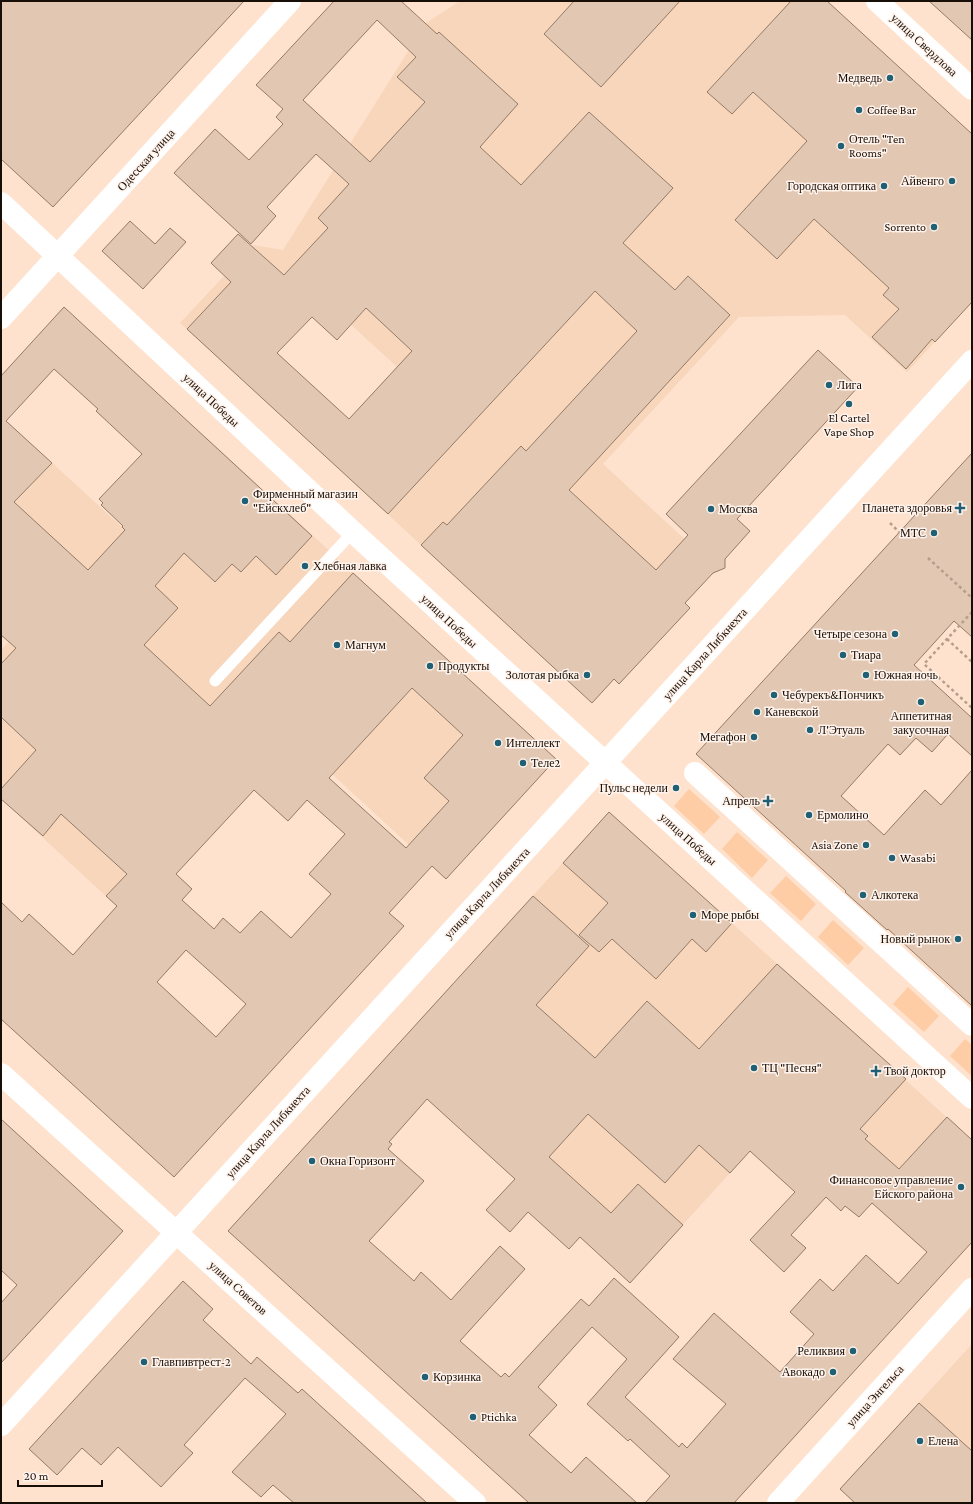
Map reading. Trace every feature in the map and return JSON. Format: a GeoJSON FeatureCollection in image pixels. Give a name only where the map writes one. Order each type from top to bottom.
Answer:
{"type":"FeatureCollection","features":[{"type":"Feature","properties":{"kind":"street","name":"Одесская улица"},"geometry":{"type":"LineString","coordinates":[[1,318],[290,1]]}},
{"type":"Feature","properties":{"kind":"street","name":"улица Свердлова"},"geometry":{"type":"LineString","coordinates":[[877,1],[972,89]]}},
{"type":"Feature","properties":{"kind":"street","name":"улица Победы"},"geometry":{"type":"LineString","coordinates":[[1,202],[352,532],[972,1098]]}},
{"type":"Feature","properties":{"kind":"street","name":"улица Карла Либкнехта"},"geometry":{"type":"LineString","coordinates":[[1,1425],[972,361]]}},
{"type":"Feature","properties":{"kind":"street"},"geometry":{"type":"LineString","coordinates":[[695,773],[972,1025]]}},
{"type":"Feature","properties":{"kind":"street","name":"улица Советов"},"geometry":{"type":"LineString","coordinates":[[1,1074],[475,1503]]}},
{"type":"Feature","properties":{"kind":"street","name":"улица Энгельса"},"geometry":{"type":"LineString","coordinates":[[778,1503],[972,1290]]}},
{"type":"Feature","properties":{"kind":"lane"},"geometry":{"type":"LineString","coordinates":[[215,681],[352,532]]}},
{"type":"Feature","properties":{"kind":"path"},"geometry":{"type":"LineString","coordinates":[[890,523],[899,532]]}},
{"type":"Feature","properties":{"kind":"path"},"geometry":{"type":"LineString","coordinates":[[928,558],[972,598]]}},
{"type":"Feature","properties":{"kind":"path"},"geometry":{"type":"LineString","coordinates":[[972,612],[924,664],[972,708]]}},
{"type":"Feature","properties":{"kind":"path"},"geometry":{"type":"LineString","coordinates":[[947,639],[972,662]]}},
{"type":"Feature","properties":{"kind":"shaded area"},"geometry":{"type":"Polygon","coordinates":[[[460,1],[827,1],[972,302],[907,372],[845,315],[739,317],[603,464],[702,555],[671,618],[592,703],[353,482],[382,451],[349,419],[397,367],[310,287],[232,371],[180,323],[253,245],[283,250],[426,23],[460,1]]]}},
{"type":"Feature","properties":{"kind":"shaded area"},"geometry":{"type":"Polygon","coordinates":[[[1,416],[122,527],[206,437],[502,710],[552,763],[446,879],[332,774],[288,821],[254,790],[176,874],[192,889],[149,936],[1,799],[1,650],[81,564],[3,492],[1,416]]]}},
{"type":"Feature","properties":{"kind":"shaded area"},"geometry":{"type":"Polygon","coordinates":[[[689,789],[720,817],[704,834],[674,806],[689,789]]]}},
{"type":"Feature","properties":{"kind":"shaded area"},"geometry":{"type":"Polygon","coordinates":[[[609,812],[972,1140],[972,1242],[946,1270],[779,1119],[630,1283],[426,1098],[422,1102],[380,1064],[609,812]]]}},
{"type":"Feature","properties":{"kind":"shaded area"},"geometry":{"type":"Polygon","coordinates":[[[737,832],[768,860],[752,878],[722,849],[737,832]]]}},
{"type":"Feature","properties":{"kind":"shaded area"},"geometry":{"type":"Polygon","coordinates":[[[786,876],[816,904],[801,921],[770,893],[786,876]]]}},
{"type":"Feature","properties":{"kind":"shaded area"},"geometry":{"type":"Polygon","coordinates":[[[833,920],[864,948],[848,965],[818,937],[833,920]]]}},
{"type":"Feature","properties":{"kind":"shaded area"},"geometry":{"type":"Polygon","coordinates":[[[908,987],[939,1016],[924,1032],[893,1004],[908,987]]]}},
{"type":"Feature","properties":{"kind":"shaded area"},"geometry":{"type":"Polygon","coordinates":[[[965,1039],[972,1045],[972,1076],[950,1056],[965,1039]]]}},
{"type":"Feature","properties":{"kind":"shaded area"},"geometry":{"type":"Polygon","coordinates":[[[972,1344],[972,1503],[855,1503],[840,1489],[972,1344]]]}},
{"type":"Feature","properties":{"kind":"building"},"geometry":{"type":"Polygon","coordinates":[[[1,1],[244,1],[53,207],[1,159],[1,1]]]}},
{"type":"Feature","properties":{"kind":"building"},"geometry":{"type":"Polygon","coordinates":[[[334,1],[401,1],[437,34],[439,32],[518,104],[480,147],[521,185],[589,112],[673,188],[623,243],[675,290],[688,276],[730,315],[569,490],[656,570],[688,535],[666,514],[818,350],[858,387],[737,519],[750,531],[725,559],[725,568],[713,573],[685,603],[690,608],[619,684],[614,679],[592,703],[421,545],[443,522],[447,525],[521,446],[526,451],[637,331],[595,291],[388,514],[187,329],[231,282],[211,263],[238,234],[284,275],[328,228],[318,218],[349,184],[316,154],[267,207],[276,216],[251,244],[174,173],[215,129],[249,160],[283,124],[276,117],[283,109],[256,85],[334,1]],[[377,20],[303,100],[370,162],[425,102],[397,77],[416,57],[377,20]],[[366,308],[337,340],[312,317],[277,353],[349,419],[412,351],[366,308]]]}},
{"type":"Feature","properties":{"kind":"building"},"geometry":{"type":"Polygon","coordinates":[[[574,1],[680,1],[601,87],[544,34],[574,1]]]}},
{"type":"Feature","properties":{"kind":"building"},"geometry":{"type":"Polygon","coordinates":[[[791,1],[827,1],[972,134],[972,302],[935,342],[932,339],[906,369],[872,337],[899,309],[883,295],[889,288],[814,219],[777,259],[735,220],[807,141],[753,92],[732,114],[707,92],[791,1]]]}},
{"type":"Feature","properties":{"kind":"building"},"geometry":{"type":"Polygon","coordinates":[[[929,1],[972,1],[972,40],[929,1]]]}},
{"type":"Feature","properties":{"kind":"building"},"geometry":{"type":"Polygon","coordinates":[[[130,221],[155,244],[170,228],[186,242],[143,289],[102,251],[130,221]]]}},
{"type":"Feature","properties":{"kind":"building"},"geometry":{"type":"Polygon","coordinates":[[[64,307],[312,536],[276,575],[256,556],[241,572],[232,564],[215,582],[184,553],[155,586],[178,608],[144,645],[210,706],[279,632],[290,642],[353,573],[556,759],[446,879],[432,866],[410,890],[389,913],[404,926],[174,1177],[1,1019],[1,902],[22,922],[29,914],[73,955],[117,906],[106,896],[127,874],[61,814],[43,836],[1,799],[1,789],[36,750],[1,717],[1,664],[16,648],[1,635],[1,376],[64,307]],[[54,369],[6,421],[52,463],[14,502],[88,570],[125,530],[122,527],[123,526],[101,505],[103,503],[99,499],[142,454],[96,411],[98,409],[54,369]],[[412,688],[329,778],[406,848],[449,801],[424,778],[463,735],[412,688]],[[254,790],[176,874],[192,889],[182,900],[214,929],[223,918],[240,933],[261,911],[291,938],[331,894],[309,874],[345,834],[307,800],[288,821],[254,790]],[[186,950],[157,982],[216,1037],[246,1004],[186,950]]]}},
{"type":"Feature","properties":{"kind":"building"},"geometry":{"type":"Polygon","coordinates":[[[972,453],[972,637],[954,621],[914,665],[972,718],[972,756],[948,734],[932,752],[916,738],[900,755],[888,744],[841,796],[884,835],[925,790],[941,805],[972,770],[972,1006],[845,892],[846,891],[696,754],[972,453]]]}},
{"type":"Feature","properties":{"kind":"building"},"geometry":{"type":"Polygon","coordinates":[[[609,812],[732,923],[706,952],[692,939],[656,979],[612,939],[599,952],[579,935],[608,903],[563,863],[609,812]]]}},
{"type":"Feature","properties":{"kind":"building"},"geometry":{"type":"Polygon","coordinates":[[[533,896],[589,946],[536,1005],[595,1058],[647,1001],[699,1049],[777,964],[906,1079],[860,1129],[868,1136],[865,1139],[899,1169],[947,1117],[972,1140],[972,1242],[734,1503],[645,1503],[670,1476],[630,1439],[628,1441],[587,1404],[627,1359],[592,1327],[538,1387],[557,1405],[529,1435],[571,1473],[586,1457],[637,1503],[529,1503],[228,1231],[533,896]],[[427,1099],[389,1142],[392,1144],[388,1149],[424,1181],[369,1241],[414,1281],[421,1272],[451,1300],[500,1246],[525,1269],[460,1341],[501,1377],[505,1373],[509,1377],[581,1299],[589,1306],[614,1278],[679,1337],[625,1397],[679,1447],[682,1443],[687,1448],[726,1404],[673,1359],[714,1313],[780,1372],[814,1334],[790,1312],[820,1279],[833,1291],[866,1255],[898,1284],[927,1252],[872,1203],[859,1217],[845,1206],[841,1211],[826,1197],[791,1235],[806,1248],[784,1272],[750,1240],[795,1192],[750,1151],[730,1173],[699,1145],[665,1183],[588,1114],[549,1157],[611,1213],[638,1184],[683,1225],[630,1283],[580,1237],[569,1249],[528,1212],[510,1232],[486,1210],[515,1179],[427,1099]]]}},
{"type":"Feature","properties":{"kind":"building"},"geometry":{"type":"Polygon","coordinates":[[[1,1119],[123,1231],[1,1363],[1,1303],[17,1285],[1,1270],[1,1119]]]}},
{"type":"Feature","properties":{"kind":"building"},"geometry":{"type":"Polygon","coordinates":[[[183,1281],[213,1309],[203,1320],[251,1364],[257,1357],[298,1393],[302,1389],[427,1503],[294,1503],[273,1485],[261,1497],[232,1472],[286,1414],[245,1378],[184,1445],[193,1453],[161,1487],[118,1447],[101,1465],[82,1448],[57,1475],[29,1449],[183,1281]]]}},
{"type":"Feature","properties":{"kind":"building"},"geometry":{"type":"Polygon","coordinates":[[[919,1403],[972,1451],[972,1503],[855,1503],[840,1489],[919,1403]]]}},
{"type":"Feature","properties":{"kind":"place","name":"Медведь"},"geometry":{"type":"Point","coordinates":[890,78]}},
{"type":"Feature","properties":{"kind":"place","name":"Coffee Bar"},"geometry":{"type":"Point","coordinates":[859,110]}},
{"type":"Feature","properties":{"kind":"place","name":"Отель \"Ten Rooms\""},"geometry":{"type":"Point","coordinates":[841,146]}},
{"type":"Feature","properties":{"kind":"place","name":"Айвенго"},"geometry":{"type":"Point","coordinates":[952,181]}},
{"type":"Feature","properties":{"kind":"place","name":"Городская оптика"},"geometry":{"type":"Point","coordinates":[884,186]}},
{"type":"Feature","properties":{"kind":"place","name":"Sorrento"},"geometry":{"type":"Point","coordinates":[934,227]}},
{"type":"Feature","properties":{"kind":"place","name":"Лига"},"geometry":{"type":"Point","coordinates":[829,385]}},
{"type":"Feature","properties":{"kind":"place","name":"El Cartel Vape Shop"},"geometry":{"type":"Point","coordinates":[849,404]}},
{"type":"Feature","properties":{"kind":"place","name":"Фирменный магазин \"Ейскхлеб\""},"geometry":{"type":"Point","coordinates":[245,501]}},
{"type":"Feature","properties":{"kind":"place","name":"Планета здоровья"},"geometry":{"type":"Point","coordinates":[960,508]}},
{"type":"Feature","properties":{"kind":"place","name":"Москва"},"geometry":{"type":"Point","coordinates":[711,509]}},
{"type":"Feature","properties":{"kind":"place","name":"МТС"},"geometry":{"type":"Point","coordinates":[934,533]}},
{"type":"Feature","properties":{"kind":"place","name":"Хлебная лавка"},"geometry":{"type":"Point","coordinates":[305,566]}},
{"type":"Feature","properties":{"kind":"place","name":"Четыре сезона"},"geometry":{"type":"Point","coordinates":[895,634]}},
{"type":"Feature","properties":{"kind":"place","name":"Магнум"},"geometry":{"type":"Point","coordinates":[337,645]}},
{"type":"Feature","properties":{"kind":"place","name":"Тиара"},"geometry":{"type":"Point","coordinates":[843,655]}},
{"type":"Feature","properties":{"kind":"place","name":"Продукты"},"geometry":{"type":"Point","coordinates":[430,666]}},
{"type":"Feature","properties":{"kind":"place","name":"Золотая рыбка"},"geometry":{"type":"Point","coordinates":[587,675]}},
{"type":"Feature","properties":{"kind":"place","name":"Южная ночь"},"geometry":{"type":"Point","coordinates":[866,675]}},
{"type":"Feature","properties":{"kind":"place","name":"Чебурекъ&Пончикъ"},"geometry":{"type":"Point","coordinates":[774,695]}},
{"type":"Feature","properties":{"kind":"place","name":"Аппетитная закусочная"},"geometry":{"type":"Point","coordinates":[921,702]}},
{"type":"Feature","properties":{"kind":"place","name":"Каневской"},"geometry":{"type":"Point","coordinates":[757,712]}},
{"type":"Feature","properties":{"kind":"place","name":"Л'Этуаль"},"geometry":{"type":"Point","coordinates":[810,730]}},
{"type":"Feature","properties":{"kind":"place","name":"Мегафон"},"geometry":{"type":"Point","coordinates":[754,737]}},
{"type":"Feature","properties":{"kind":"place","name":"Интеллект"},"geometry":{"type":"Point","coordinates":[498,743]}},
{"type":"Feature","properties":{"kind":"place","name":"Теле2"},"geometry":{"type":"Point","coordinates":[523,763]}},
{"type":"Feature","properties":{"kind":"place","name":"Пульс недели"},"geometry":{"type":"Point","coordinates":[676,788]}},
{"type":"Feature","properties":{"kind":"place","name":"Апрель"},"geometry":{"type":"Point","coordinates":[768,801]}},
{"type":"Feature","properties":{"kind":"place","name":"Ермолино"},"geometry":{"type":"Point","coordinates":[809,815]}},
{"type":"Feature","properties":{"kind":"place","name":"Asia Zone"},"geometry":{"type":"Point","coordinates":[866,845]}},
{"type":"Feature","properties":{"kind":"place","name":"Wasabi"},"geometry":{"type":"Point","coordinates":[892,858]}},
{"type":"Feature","properties":{"kind":"place","name":"Алкотека"},"geometry":{"type":"Point","coordinates":[863,895]}},
{"type":"Feature","properties":{"kind":"place","name":"Море рыбы"},"geometry":{"type":"Point","coordinates":[693,915]}},
{"type":"Feature","properties":{"kind":"place","name":"Новый рынок"},"geometry":{"type":"Point","coordinates":[958,939]}},
{"type":"Feature","properties":{"kind":"place","name":"ТЦ \"Песня\""},"geometry":{"type":"Point","coordinates":[754,1068]}},
{"type":"Feature","properties":{"kind":"place","name":"Твой доктор"},"geometry":{"type":"Point","coordinates":[876,1071]}},
{"type":"Feature","properties":{"kind":"place","name":"Окна Горизонт"},"geometry":{"type":"Point","coordinates":[312,1161]}},
{"type":"Feature","properties":{"kind":"place","name":"Финансовое управление Ейского района"},"geometry":{"type":"Point","coordinates":[961,1187]}},
{"type":"Feature","properties":{"kind":"place","name":"Реликвия"},"geometry":{"type":"Point","coordinates":[853,1351]}},
{"type":"Feature","properties":{"kind":"place","name":"Главпивтрест-2"},"geometry":{"type":"Point","coordinates":[144,1362]}},
{"type":"Feature","properties":{"kind":"place","name":"Авокадо"},"geometry":{"type":"Point","coordinates":[833,1372]}},
{"type":"Feature","properties":{"kind":"place","name":"Корзинка"},"geometry":{"type":"Point","coordinates":[425,1377]}},
{"type":"Feature","properties":{"kind":"place","name":"Ptichka"},"geometry":{"type":"Point","coordinates":[473,1417]}},
{"type":"Feature","properties":{"kind":"place","name":"Елена"},"geometry":{"type":"Point","coordinates":[920,1441]}}]}
